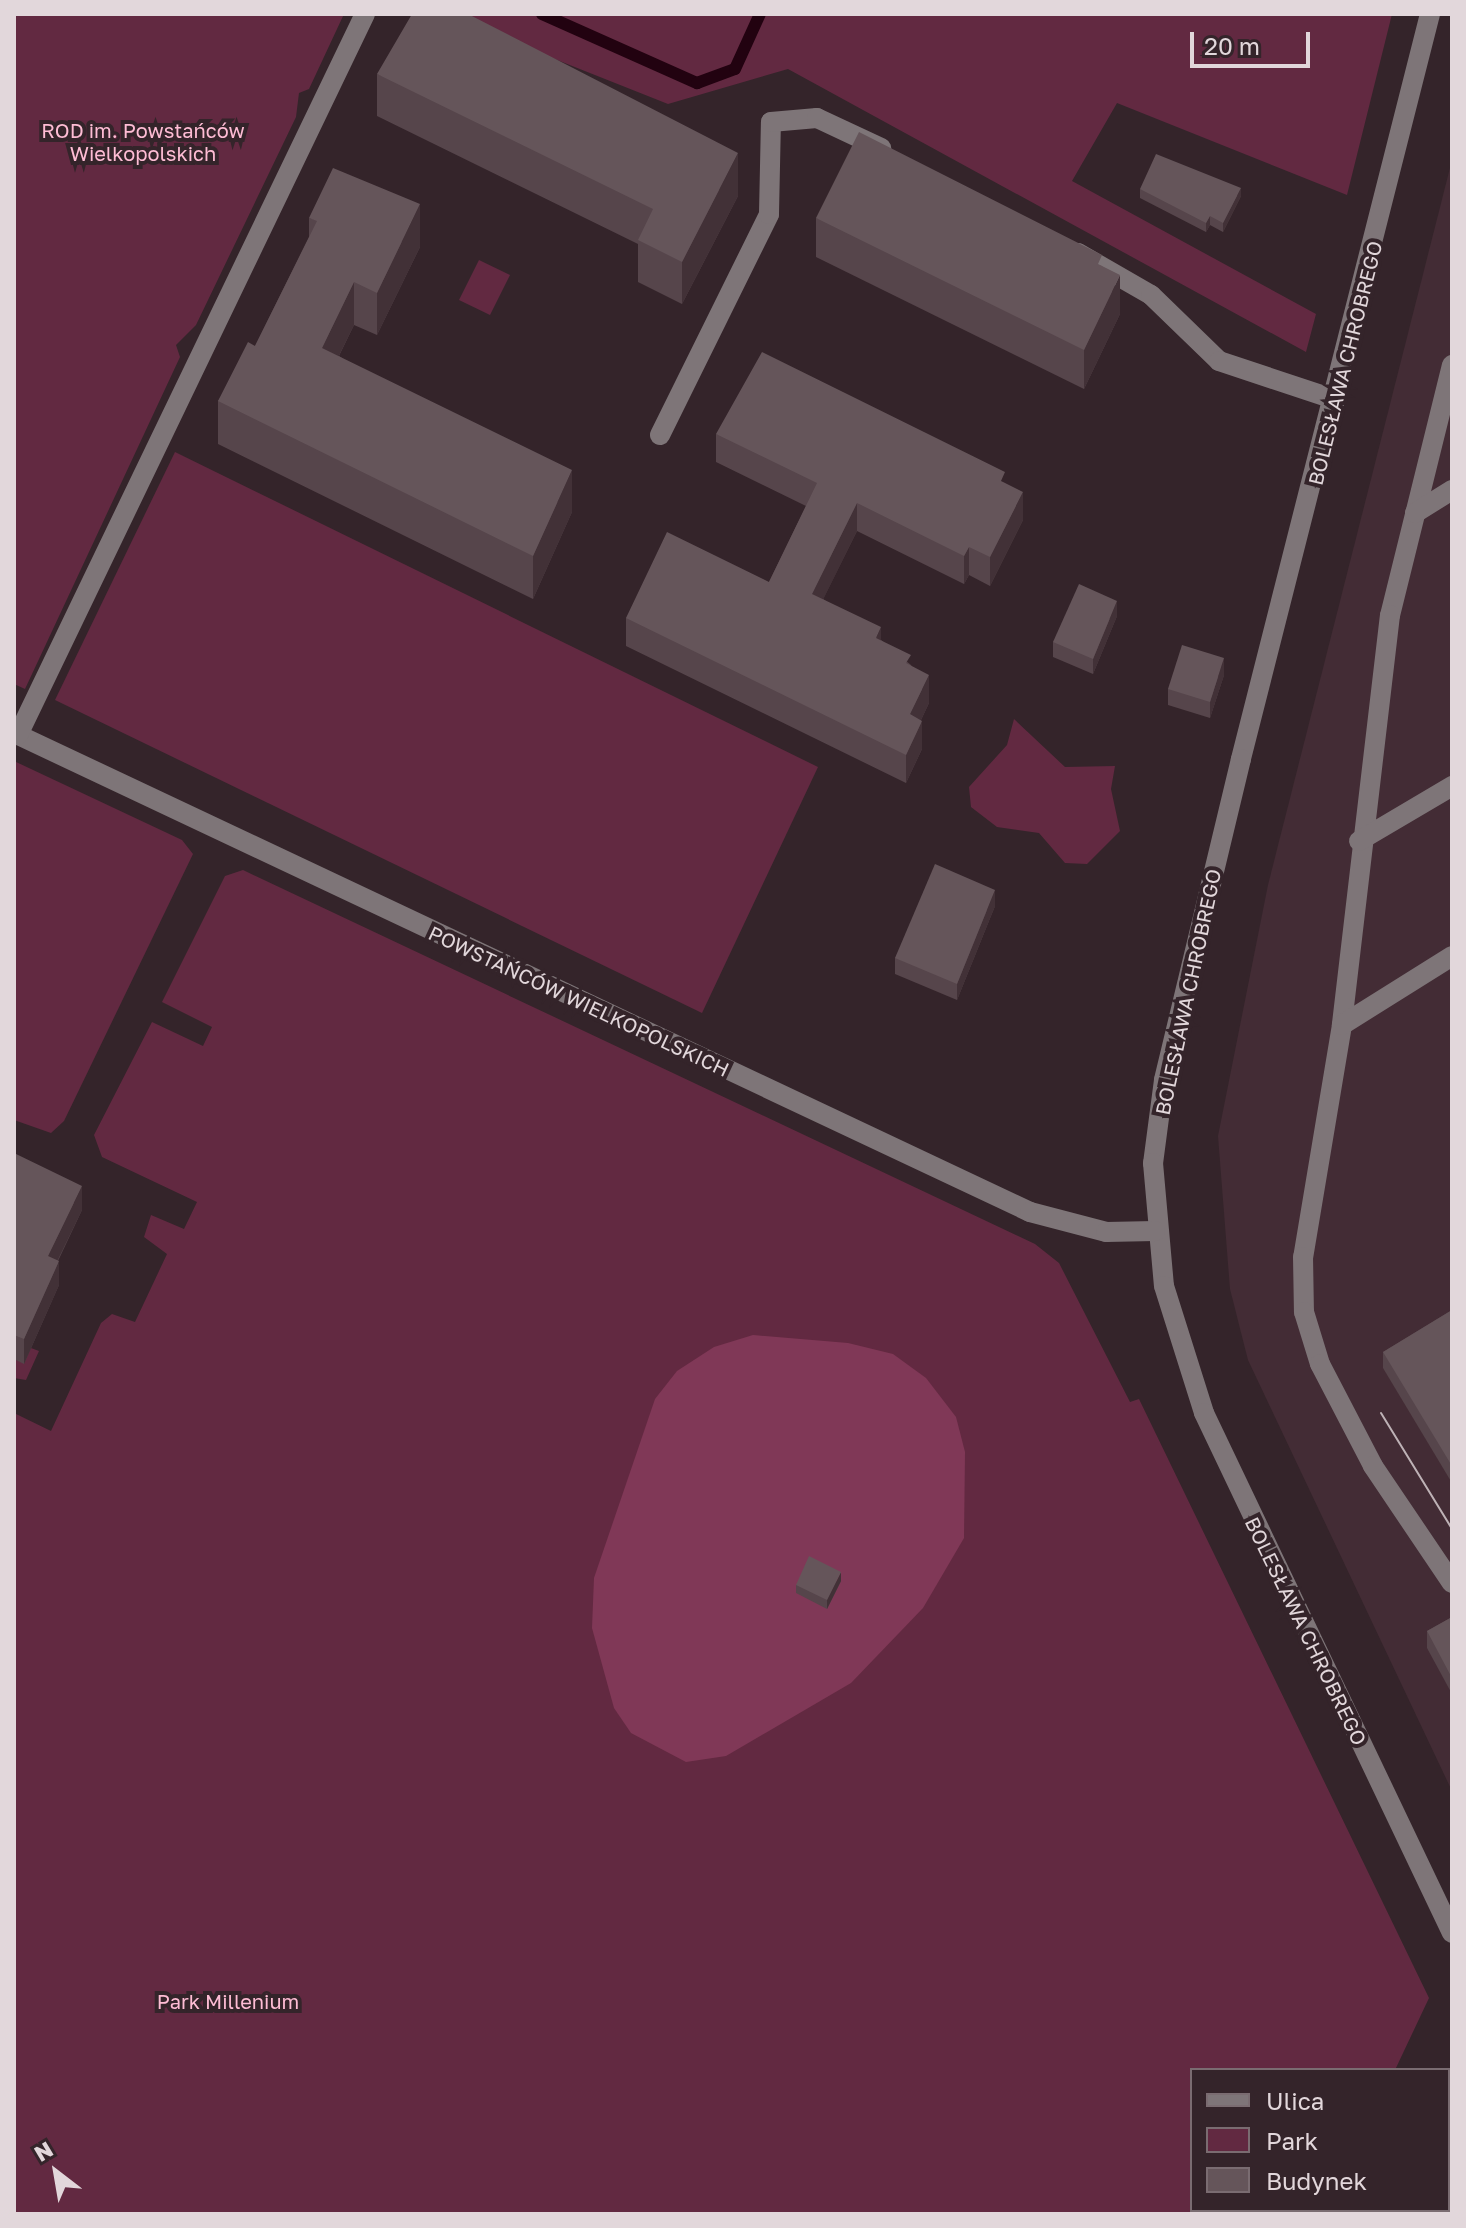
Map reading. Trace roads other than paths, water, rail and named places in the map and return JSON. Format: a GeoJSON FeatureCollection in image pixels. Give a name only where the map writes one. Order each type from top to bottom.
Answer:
{"type":"FeatureCollection","features":[{"type":"Feature","properties":{"kind":"street"},"geometry":{"type":"LineString","coordinates":[[16,734],[365,14]]}},
{"type":"Feature","properties":{"kind":"street","name":"BOLESŁAWA CHROBREGO"},"geometry":{"type":"LineString","coordinates":[[1430,14],[1164,1080],[1153,1163],[1155,1231],[1204,1413],[1452,1933]]}},
{"type":"Feature","properties":{"kind":"street"},"geometry":{"type":"LineString","coordinates":[[660,435],[769,214],[771,122],[817,118],[899,157]]}},
{"type":"Feature","properties":{"kind":"street"},"geometry":{"type":"LineString","coordinates":[[1062,245],[1151,295],[1219,361],[1336,400]]}},
{"type":"Feature","properties":{"kind":"street"},"geometry":{"type":"LineString","coordinates":[[1452,365],[1390,615],[1359,841],[1342,1025],[1309,1192],[1304,1312],[1343,1411],[1452,1583]]}},
{"type":"Feature","properties":{"kind":"street"},"geometry":{"type":"LineString","coordinates":[[1415,513],[1452,490]]}},
{"type":"Feature","properties":{"kind":"street","name":"POWSTAŃCÓW WIELKOPOLSKICH"},"geometry":{"type":"LineString","coordinates":[[16,734],[1030,1212],[1106,1232],[1155,1231]]}},
{"type":"Feature","properties":{"kind":"street"},"geometry":{"type":"LineString","coordinates":[[1359,841],[1452,786]]}},
{"type":"Feature","properties":{"kind":"street"},"geometry":{"type":"LineString","coordinates":[[1342,1025],[1452,956]]}},
{"type":"Feature","properties":{"kind":"waterway"},"geometry":{"type":"LineString","coordinates":[[542,14],[697,83],[735,69],[760,14]]}},
{"type":"Feature","properties":{"kind":"tram line"},"geometry":{"type":"LineString","coordinates":[[1381,1413],[1452,1529]]}},
{"type":"Feature","properties":{"kind":"park label","name":"ROD im. Powstańców Wielkopolskich"},"geometry":{"type":"Point","coordinates":[143,142]}},
{"type":"Feature","properties":{"kind":"park label","name":"Park Millenium"},"geometry":{"type":"Point","coordinates":[228,2001]}}]}
